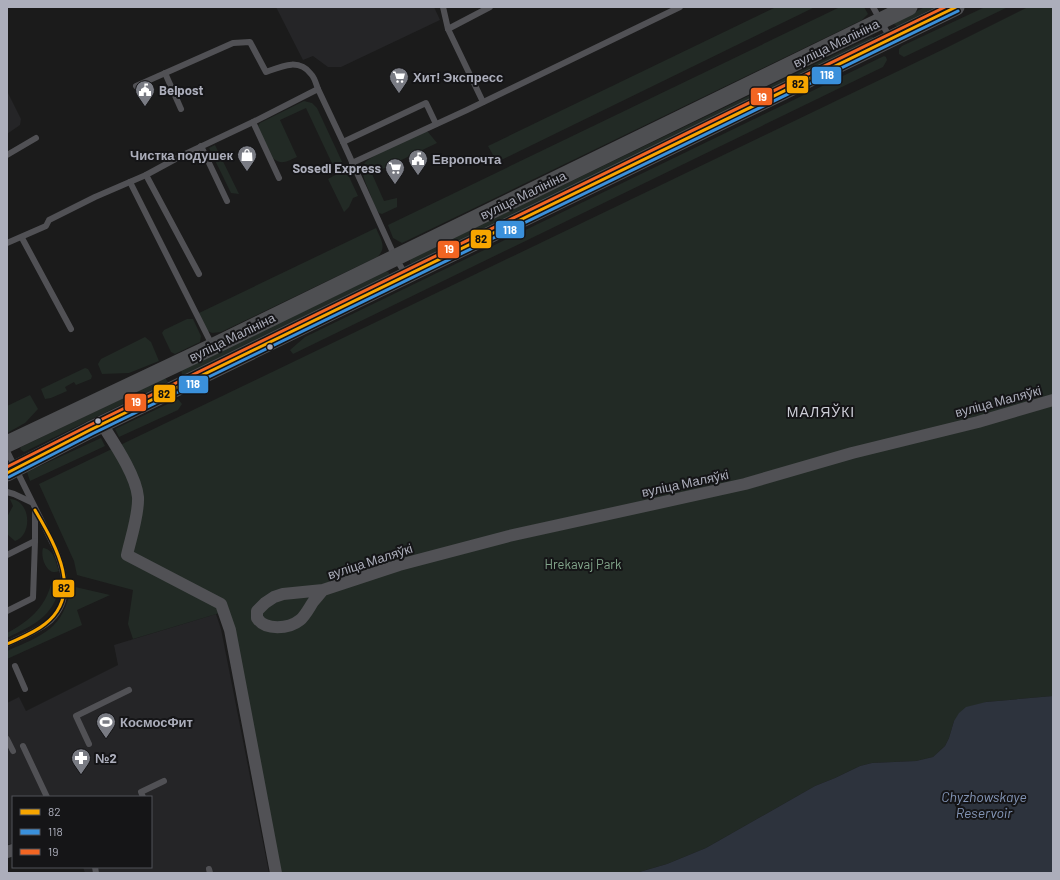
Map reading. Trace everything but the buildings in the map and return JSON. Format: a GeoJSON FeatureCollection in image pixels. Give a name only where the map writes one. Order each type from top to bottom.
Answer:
{"type":"FeatureCollection","features":[{"type":"Feature","properties":{"kind":"main road","name":"вуліца Малініна"},"geometry":{"type":"LineString","coordinates":[[7,444],[212,347],[395,257],[877,14],[909,7]]}},
{"type":"Feature","properties":{"kind":"main road","name":"вуліца Малініна"},"geometry":{"type":"LineString","coordinates":[[11,470],[102,424],[956,7]]}},
{"type":"Feature","properties":{"kind":"street","name":"вуліца Маляўкі"},"geometry":{"type":"LineString","coordinates":[[323,590],[313,601],[300,621],[278,627],[268,626],[261,623],[257,618],[257,611],[265,603],[274,598],[296,592],[323,590],[399,565],[509,536],[745,484],[852,453],[978,422],[1053,400]]}},
{"type":"Feature","properties":{"kind":"street"},"geometry":{"type":"LineString","coordinates":[[102,424],[133,479],[138,496],[137,508],[127,555],[220,604],[230,630],[276,873]]}},
{"type":"Feature","properties":{"kind":"lane"},"geometry":{"type":"LineString","coordinates":[[442,7],[448,29],[483,102]]}},
{"type":"Feature","properties":{"kind":"lane"},"geometry":{"type":"LineString","coordinates":[[448,29],[490,7]]}},
{"type":"Feature","properties":{"kind":"lane"},"geometry":{"type":"LineString","coordinates":[[352,163],[483,102],[668,10],[680,7]]}},
{"type":"Feature","properties":{"kind":"lane"},"geometry":{"type":"LineString","coordinates":[[877,14],[890,38]]}},
{"type":"Feature","properties":{"kind":"lane"},"geometry":{"type":"LineString","coordinates":[[136,86],[233,43],[250,42],[266,72],[290,64],[302,66],[312,74],[395,257],[406,276]]}},
{"type":"Feature","properties":{"kind":"lane"},"geometry":{"type":"LineString","coordinates":[[165,73],[181,109]]}},
{"type":"Feature","properties":{"kind":"lane"},"geometry":{"type":"LineString","coordinates":[[7,243],[22,238],[46,226],[49,220],[95,197],[146,175],[201,146],[318,89]]}},
{"type":"Feature","properties":{"kind":"lane"},"geometry":{"type":"LineString","coordinates":[[343,142],[426,103],[436,124]]}},
{"type":"Feature","properties":{"kind":"lane"},"geometry":{"type":"LineString","coordinates":[[253,122],[279,178]]}},
{"type":"Feature","properties":{"kind":"lane"},"geometry":{"type":"LineString","coordinates":[[7,155],[36,138]]}},
{"type":"Feature","properties":{"kind":"lane"},"geometry":{"type":"LineString","coordinates":[[201,146],[227,201]]}},
{"type":"Feature","properties":{"kind":"lane"},"geometry":{"type":"LineString","coordinates":[[146,175],[199,274]]}},
{"type":"Feature","properties":{"kind":"lane"},"geometry":{"type":"LineString","coordinates":[[130,182],[212,347]]}},
{"type":"Feature","properties":{"kind":"lane"},"geometry":{"type":"LineString","coordinates":[[22,238],[71,329]]}},
{"type":"Feature","properties":{"kind":"lane"},"geometry":{"type":"LineString","coordinates":[[7,451],[11,470],[32,502],[56,550],[65,580],[61,606],[50,620],[31,632],[7,644]]}},
{"type":"Feature","properties":{"kind":"lane"},"geometry":{"type":"LineString","coordinates":[[7,492],[32,502]]}},
{"type":"Feature","properties":{"kind":"lane"},"geometry":{"type":"LineString","coordinates":[[7,611],[32,598],[35,510]]}},
{"type":"Feature","properties":{"kind":"lane"},"geometry":{"type":"LineString","coordinates":[[7,555],[35,541]]}},
{"type":"Feature","properties":{"kind":"lane"},"geometry":{"type":"LineString","coordinates":[[16,666],[25,688]]}},
{"type":"Feature","properties":{"kind":"lane"},"geometry":{"type":"LineString","coordinates":[[89,744],[76,716],[129,690]]}},
{"type":"Feature","properties":{"kind":"lane"},"geometry":{"type":"LineString","coordinates":[[7,739],[13,751]]}},
{"type":"Feature","properties":{"kind":"lane"},"geometry":{"type":"LineString","coordinates":[[23,746],[47,796]]}},
{"type":"Feature","properties":{"kind":"lane"},"geometry":{"type":"LineString","coordinates":[[143,796],[141,792],[164,781]]}},
{"type":"Feature","properties":{"kind":"shaded area"},"geometry":{"type":"Polygon","coordinates":[[[276,7],[434,7],[440,20],[341,67],[328,67],[313,56],[303,60],[276,7]]]}},
{"type":"Feature","properties":{"kind":"shaded area"},"geometry":{"type":"Polygon","coordinates":[[[7,91],[21,119],[20,125],[7,134],[7,91]]]}},
{"type":"Feature","properties":{"kind":"shaded area"},"geometry":{"type":"Polygon","coordinates":[[[216,614],[221,629],[269,873],[85,873],[83,868],[152,868],[152,796],[12,796],[12,843],[7,845],[7,703],[19,697],[26,711],[118,665],[114,645],[216,614]]]}},
{"type":"Feature","properties":{"kind":"green space"},"geometry":{"type":"Polygon","coordinates":[[[776,7],[815,7],[497,162],[488,146],[776,7]]]}},
{"type":"Feature","properties":{"kind":"green space"},"geometry":{"type":"Polygon","coordinates":[[[840,7],[864,7],[868,14],[862,20],[402,243],[393,238],[388,225],[840,7]]]}},
{"type":"Feature","properties":{"kind":"green space"},"geometry":{"type":"Polygon","coordinates":[[[925,7],[941,7],[899,28],[894,24],[897,21],[925,7]]]}},
{"type":"Feature","properties":{"kind":"green space"},"geometry":{"type":"Polygon","coordinates":[[[985,7],[1008,7],[904,57],[899,54],[899,49],[902,46],[985,7]]]}},
{"type":"Feature","properties":{"kind":"green space","name":"Hrekavaj Park"},"geometry":{"type":"Polygon","coordinates":[[[1028,7],[1053,7],[1053,696],[986,702],[954,721],[945,746],[933,757],[916,761],[872,763],[860,766],[815,786],[706,848],[667,864],[636,873],[278,873],[223,612],[133,639],[128,624],[133,590],[77,575],[74,561],[39,484],[946,48],[1028,7]]]}},
{"type":"Feature","properties":{"kind":"green space"},"geometry":{"type":"Polygon","coordinates":[[[871,37],[875,40],[412,264],[410,263],[410,259],[871,37]]]}},
{"type":"Feature","properties":{"kind":"green space"},"geometry":{"type":"Polygon","coordinates":[[[884,56],[887,60],[883,67],[293,354],[290,350],[305,337],[884,56]]]}},
{"type":"Feature","properties":{"kind":"green space"},"geometry":{"type":"Polygon","coordinates":[[[304,101],[312,103],[317,108],[358,196],[353,198],[349,207],[344,212],[328,179],[337,174],[306,108],[280,120],[297,157],[291,160],[279,162],[273,158],[259,130],[258,126],[260,123],[304,101]]]}},
{"type":"Feature","properties":{"kind":"green space"},"geometry":{"type":"Polygon","coordinates":[[[424,132],[428,132],[437,143],[372,174],[384,201],[397,198],[397,207],[382,214],[379,213],[374,205],[364,178],[364,164],[374,156],[424,132]]]}},
{"type":"Feature","properties":{"kind":"green space"},"geometry":{"type":"Polygon","coordinates":[[[215,145],[239,194],[231,193],[209,148],[215,145]]]}},
{"type":"Feature","properties":{"kind":"green space"},"geometry":{"type":"Polygon","coordinates":[[[376,228],[383,247],[377,257],[221,332],[212,333],[204,329],[199,313],[376,228]]]}},
{"type":"Feature","properties":{"kind":"green space"},"geometry":{"type":"Polygon","coordinates":[[[387,271],[389,275],[182,375],[181,370],[387,271]]]}},
{"type":"Feature","properties":{"kind":"green space"},"geometry":{"type":"Polygon","coordinates":[[[187,319],[193,319],[201,336],[200,342],[175,354],[171,352],[162,333],[164,330],[187,319]]]}},
{"type":"Feature","properties":{"kind":"green space"},"geometry":{"type":"Polygon","coordinates":[[[145,337],[151,342],[159,361],[129,373],[102,374],[98,364],[101,359],[145,337]]]}},
{"type":"Feature","properties":{"kind":"green space"},"geometry":{"type":"Polygon","coordinates":[[[85,368],[88,369],[92,376],[91,379],[76,385],[74,382],[65,387],[67,391],[45,399],[41,389],[85,368]]]}},
{"type":"Feature","properties":{"kind":"green space"},"geometry":{"type":"Polygon","coordinates":[[[165,378],[168,382],[24,452],[20,449],[21,447],[165,378]]]}},
{"type":"Feature","properties":{"kind":"green space"},"geometry":{"type":"Polygon","coordinates":[[[30,395],[38,409],[25,423],[7,433],[7,406],[30,395]]]}},
{"type":"Feature","properties":{"kind":"green space"},"geometry":{"type":"Polygon","coordinates":[[[178,399],[182,404],[178,410],[119,437],[115,429],[178,399]]]}},
{"type":"Feature","properties":{"kind":"green space"},"geometry":{"type":"Polygon","coordinates":[[[101,438],[105,446],[30,481],[27,472],[101,438]]]}},
{"type":"Feature","properties":{"kind":"green space"},"geometry":{"type":"Polygon","coordinates":[[[10,499],[17,501],[22,505],[26,511],[27,518],[25,532],[21,538],[15,541],[7,534],[7,517],[13,506],[10,499]]]}},
{"type":"Feature","properties":{"kind":"green space"},"geometry":{"type":"Polygon","coordinates":[[[43,548],[50,551],[56,560],[59,571],[51,571],[45,565],[42,552],[43,548]]]}},
{"type":"Feature","properties":{"kind":"green space"},"geometry":{"type":"Polygon","coordinates":[[[51,584],[60,585],[53,605],[41,619],[7,638],[7,633],[29,619],[40,607],[45,600],[51,584]]]}},
{"type":"Feature","properties":{"kind":"green space"},"geometry":{"type":"Polygon","coordinates":[[[71,586],[110,595],[77,610],[82,625],[7,659],[7,651],[41,635],[50,629],[63,612],[68,600],[71,586]]]}},
{"type":"Feature","properties":{"kind":"water","name":"Chyzhowskaye Reservoir"},"geometry":{"type":"Polygon","coordinates":[[[1053,696],[1053,873],[636,873],[667,864],[706,848],[815,786],[860,766],[872,763],[916,761],[933,757],[945,746],[954,721],[959,713],[966,707],[986,702],[1053,696]]]}},
{"type":"Feature","properties":{"kind":"transit line","name":"19"},"geometry":{"type":"LineString","coordinates":[[7,467],[945,7]]}},
{"type":"Feature","properties":{"kind":"transit line","name":"82"},"geometry":{"type":"LineString","coordinates":[[7,473],[90,430],[956,7]]}},
{"type":"Feature","properties":{"kind":"transit line","name":"118"},"geometry":{"type":"LineString","coordinates":[[9,477],[92,434],[958,11]]}},
{"type":"Feature","properties":{"kind":"transit line","name":"82"},"geometry":{"type":"LineString","coordinates":[[7,644],[32,633],[45,624],[57,612],[63,598],[64,583],[62,568],[57,552],[35,510]]}},
{"type":"Feature","properties":{"kind":"place","name":"Хит! Экспресс"},"geometry":{"type":"Point","coordinates":[399,94]}},
{"type":"Feature","properties":{"kind":"place","name":"Belpost"},"geometry":{"type":"Point","coordinates":[145,107]}},
{"type":"Feature","properties":{"kind":"place","name":"Чистка подушек"},"geometry":{"type":"Point","coordinates":[247,172]}},
{"type":"Feature","properties":{"kind":"place","name":"Европочта"},"geometry":{"type":"Point","coordinates":[418,176]}},
{"type":"Feature","properties":{"kind":"place","name":"Sosedi Express"},"geometry":{"type":"Point","coordinates":[395,185]}},
{"type":"Feature","properties":{"kind":"place","name":"КосмосФит"},"geometry":{"type":"Point","coordinates":[106,739]}},
{"type":"Feature","properties":{"kind":"place","name":"№2"},"geometry":{"type":"Point","coordinates":[81,775]}},
{"type":"Feature","properties":{"kind":"district","name":"МАЛЯЎКІ"},"geometry":{"type":"Point","coordinates":[821,411]}}]}
